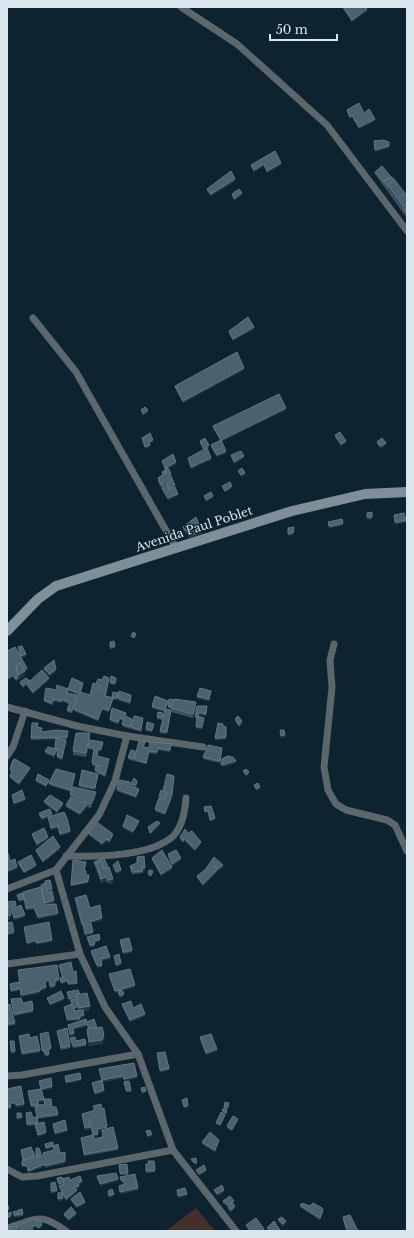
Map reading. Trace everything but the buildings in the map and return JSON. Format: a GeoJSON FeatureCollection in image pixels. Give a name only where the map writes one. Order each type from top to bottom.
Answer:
{"type":"FeatureCollection","features":[{"type":"Feature","properties":{"kind":"main road","name":"Avenida Paul Poblet"},"geometry":{"type":"LineString","coordinates":[[7,632],[38,599],[56,586],[292,511],[365,494],[407,492]]}},
{"type":"Feature","properties":{"kind":"street"},"geometry":{"type":"LineString","coordinates":[[181,7],[237,44],[327,125],[407,231]]}},
{"type":"Feature","properties":{"kind":"street"},"geometry":{"type":"LineString","coordinates":[[33,318],[76,372],[176,548]]}},
{"type":"Feature","properties":{"kind":"street"},"geometry":{"type":"LineString","coordinates":[[334,644],[330,660],[332,687],[324,767],[328,790],[336,804],[346,810],[387,820],[395,825],[407,851]]}},
{"type":"Feature","properties":{"kind":"street"},"geometry":{"type":"LineString","coordinates":[[7,707],[77,726],[127,736],[203,747]]}},
{"type":"Feature","properties":{"kind":"street"},"geometry":{"type":"LineString","coordinates":[[7,756],[13,748],[25,711]]}},
{"type":"Feature","properties":{"kind":"street"},"geometry":{"type":"LineString","coordinates":[[7,889],[56,870],[99,815],[108,799],[127,736]]}},
{"type":"Feature","properties":{"kind":"street"},"geometry":{"type":"LineString","coordinates":[[66,856],[93,857],[138,851],[160,844],[172,837],[180,824],[185,811],[186,798]]}},
{"type":"Feature","properties":{"kind":"street"},"geometry":{"type":"LineString","coordinates":[[56,870],[80,954],[105,1007],[138,1054],[172,1150],[236,1231]]}},
{"type":"Feature","properties":{"kind":"street"},"geometry":{"type":"LineString","coordinates":[[7,964],[80,954]]}},
{"type":"Feature","properties":{"kind":"street"},"geometry":{"type":"LineString","coordinates":[[7,1076],[22,1075],[138,1054]]}},
{"type":"Feature","properties":{"kind":"street"},"geometry":{"type":"LineString","coordinates":[[7,1169],[22,1176],[36,1176],[172,1150]]}},
{"type":"Feature","properties":{"kind":"street"},"geometry":{"type":"LineString","coordinates":[[7,1228],[33,1218],[44,1218],[66,1231]]}},
{"type":"Feature","properties":{"kind":"shaded area"},"geometry":{"type":"Polygon","coordinates":[[[196,1208],[215,1231],[166,1231],[196,1208]]]}}]}
